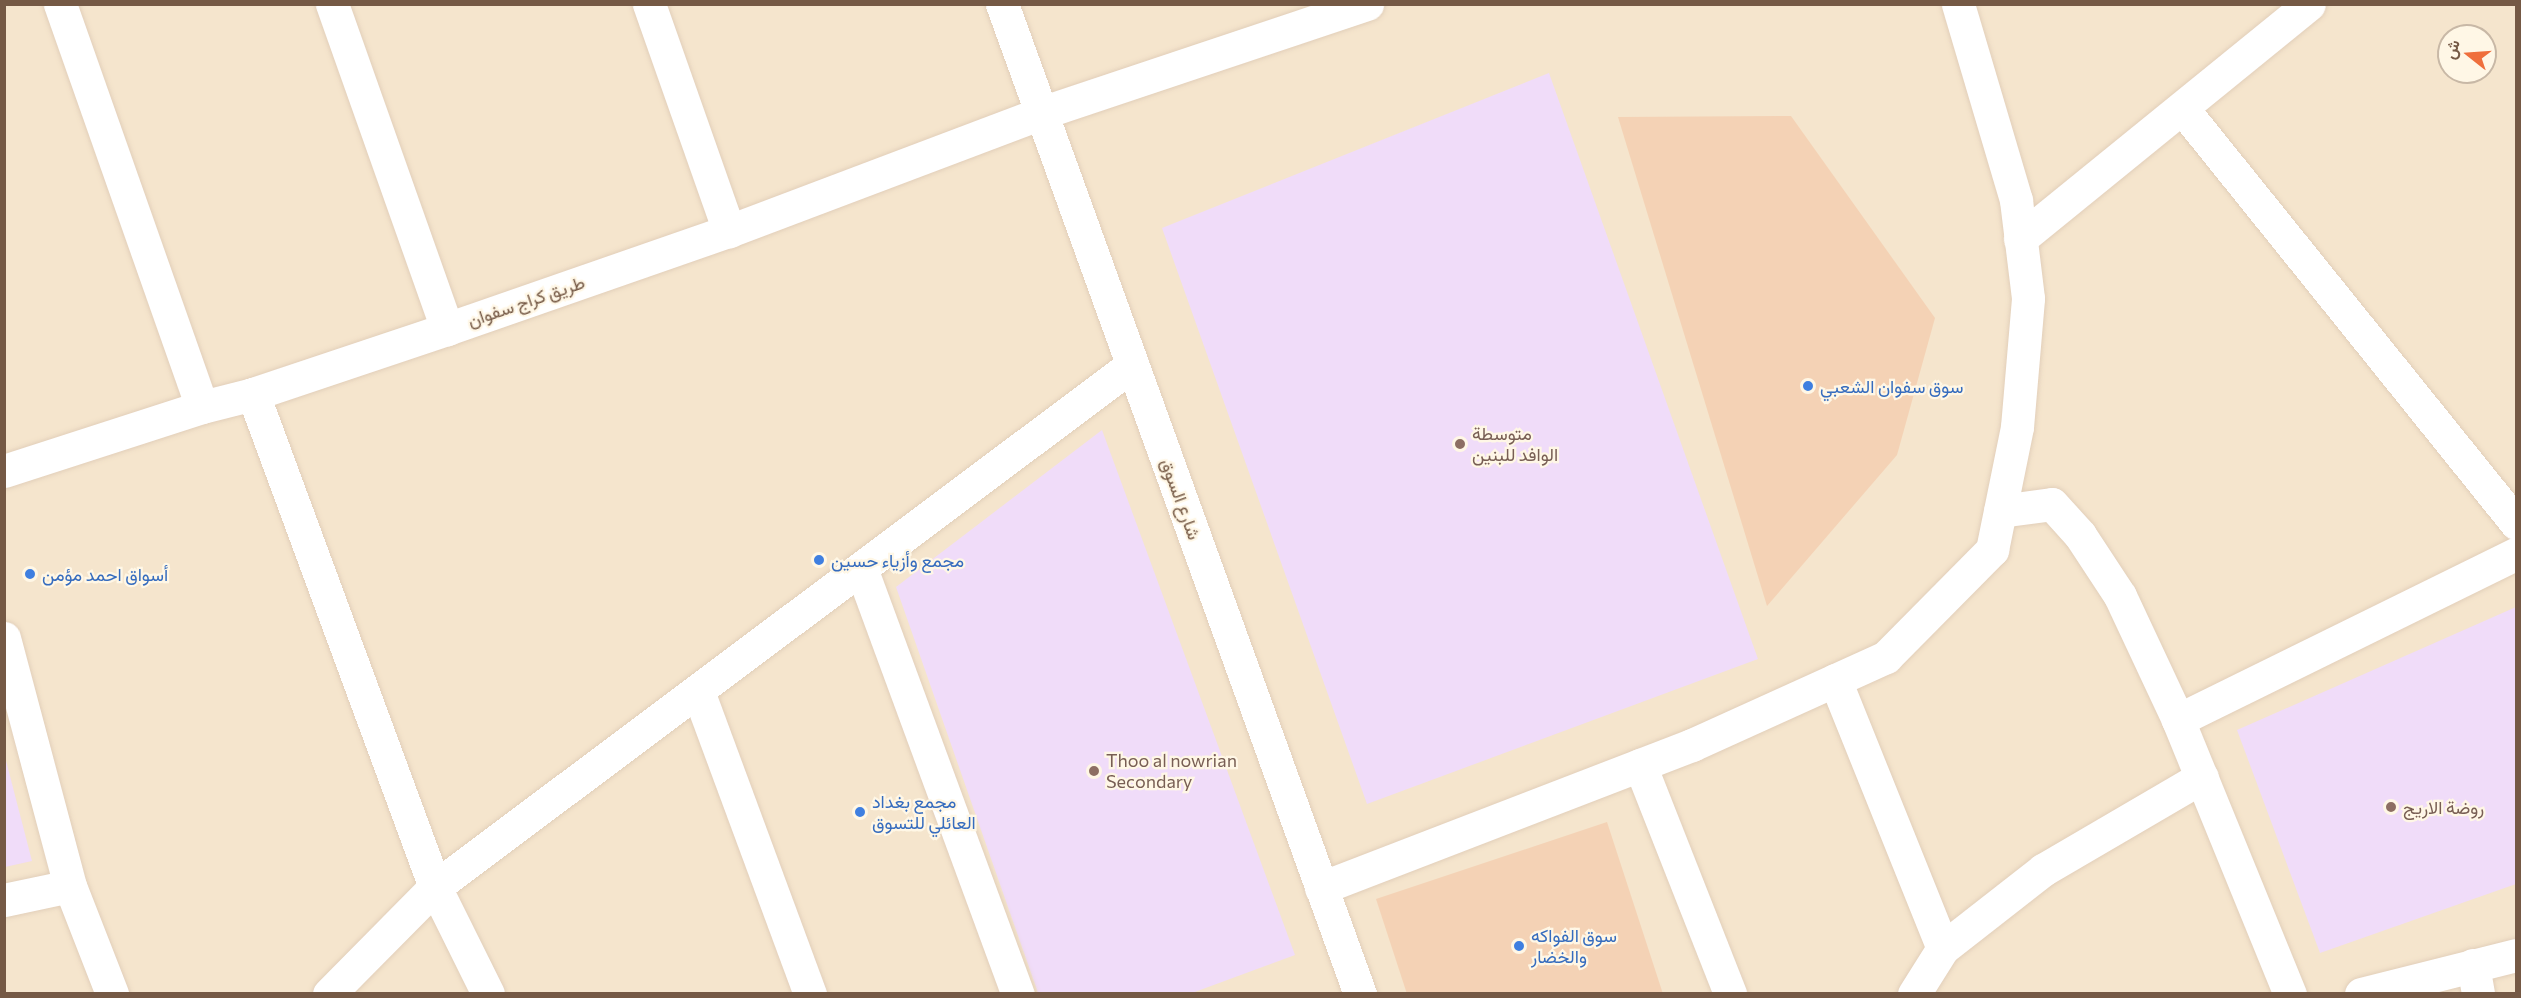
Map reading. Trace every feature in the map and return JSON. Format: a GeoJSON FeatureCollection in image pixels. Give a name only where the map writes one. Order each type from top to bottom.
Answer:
{"type":"FeatureCollection","features":[{"type":"Feature","properties":{"kind":"street"},"geometry":{"type":"LineString","coordinates":[[60,4],[202,407]]}},
{"type":"Feature","properties":{"kind":"street"},"geometry":{"type":"LineString","coordinates":[[332,4],[447,329]]}},
{"type":"Feature","properties":{"kind":"street"},"geometry":{"type":"LineString","coordinates":[[649,4],[729,231]]}},
{"type":"Feature","properties":{"kind":"street","name":"شارع السوق"},"geometry":{"type":"LineString","coordinates":[[1002,4],[1360,993]]}},
{"type":"Feature","properties":{"kind":"street","name":"طريق كراج سفوان"},"geometry":{"type":"LineString","coordinates":[[4,471],[202,407],[253,394],[447,329],[729,231],[1041,113],[1367,4]]}},
{"type":"Feature","properties":{"kind":"street"},"geometry":{"type":"LineString","coordinates":[[1321,888],[1640,765],[1886,657],[1992,550],[2017,427],[2028,298],[2016,200],[1958,4]]}},
{"type":"Feature","properties":{"kind":"street"},"geometry":{"type":"LineString","coordinates":[[2020,239],[2309,4]]}},
{"type":"Feature","properties":{"kind":"street"},"geometry":{"type":"LineString","coordinates":[[2182,108],[2517,523]]}},
{"type":"Feature","properties":{"kind":"street"},"geometry":{"type":"LineString","coordinates":[[329,993],[435,887],[699,694],[1132,365]]}},
{"type":"Feature","properties":{"kind":"street"},"geometry":{"type":"LineString","coordinates":[[253,394],[435,887],[488,993]]}},
{"type":"Feature","properties":{"kind":"street"},"geometry":{"type":"LineString","coordinates":[[2000,511],[2052,504],[2080,535],[2120,596],[2178,720],[2290,993]]}},
{"type":"Feature","properties":{"kind":"street"},"geometry":{"type":"LineString","coordinates":[[2178,720],[2517,554]]}},
{"type":"Feature","properties":{"kind":"street"},"geometry":{"type":"LineString","coordinates":[[862,571],[1018,993]]}},
{"type":"Feature","properties":{"kind":"street"},"geometry":{"type":"LineString","coordinates":[[4,638],[70,886],[112,993]]}},
{"type":"Feature","properties":{"kind":"street"},"geometry":{"type":"LineString","coordinates":[[1835,680],[1943,948]]}},
{"type":"Feature","properties":{"kind":"street"},"geometry":{"type":"LineString","coordinates":[[699,694],[810,993]]}},
{"type":"Feature","properties":{"kind":"street"},"geometry":{"type":"LineString","coordinates":[[1640,765],[1730,993]]}},
{"type":"Feature","properties":{"kind":"street"},"geometry":{"type":"LineString","coordinates":[[1914,993],[1943,948],[2043,870],[2202,777]]}},
{"type":"Feature","properties":{"kind":"street"},"geometry":{"type":"LineString","coordinates":[[4,900],[70,886]]}},
{"type":"Feature","properties":{"kind":"street"},"geometry":{"type":"LineString","coordinates":[[2361,993],[2476,979],[2517,955]]}},
{"type":"Feature","properties":{"kind":"shaded area"},"geometry":{"type":"Polygon","coordinates":[[[5,5],[2516,5],[2516,993],[5,993],[5,5]]]}},
{"type":"Feature","properties":{"kind":"shaded area","name":"متوسطة الوافد للبنين"},"geometry":{"type":"Polygon","coordinates":[[[1549,73],[1758,659],[1367,804],[1162,228],[1549,73]]]}},
{"type":"Feature","properties":{"kind":"shaded area","name":"Thoo al nowrian Secondary"},"geometry":{"type":"Polygon","coordinates":[[[1102,430],[1295,955],[1192,993],[1038,993],[896,587],[1102,430]]]}},
{"type":"Feature","properties":{"kind":"shaded area","name":"روضة الاريج"},"geometry":{"type":"Polygon","coordinates":[[[2516,607],[2516,884],[2320,953],[2237,730],[2516,607]]]}},
{"type":"Feature","properties":{"kind":"shaded area"},"geometry":{"type":"Polygon","coordinates":[[[4,753],[32,861],[5,867],[4,867],[4,753]]]}},
{"type":"Feature","properties":{"kind":"building","name":"سوق سفوان الشعبي"},"geometry":{"type":"Polygon","coordinates":[[[1791,116],[1935,318],[1897,455],[1767,606],[1618,117],[1791,116]]]}},
{"type":"Feature","properties":{"kind":"building","name":"سوق الفواكه والخضار"},"geometry":{"type":"Polygon","coordinates":[[[1607,822],[1663,994],[1407,994],[1376,899],[1607,822]]]}},
{"type":"Feature","properties":{"kind":"place","name":"سوق سفوان الشعبي"},"geometry":{"type":"Point","coordinates":[1808,386]}},
{"type":"Feature","properties":{"kind":"place","name":"متوسطة الوافد للبنين"},"geometry":{"type":"Point","coordinates":[1460,444]}},
{"type":"Feature","properties":{"kind":"place","name":"مجمع وأزياء حسين"},"geometry":{"type":"Point","coordinates":[819,560]}},
{"type":"Feature","properties":{"kind":"place","name":"أسواق احمد مؤمن"},"geometry":{"type":"Point","coordinates":[30,574]}},
{"type":"Feature","properties":{"kind":"place","name":"Thoo al nowrian Secondary"},"geometry":{"type":"Point","coordinates":[1094,771]}},
{"type":"Feature","properties":{"kind":"place","name":"روضة الاريج"},"geometry":{"type":"Point","coordinates":[2391,807]}},
{"type":"Feature","properties":{"kind":"place","name":"مجمع بغداد العائلي للتسوق"},"geometry":{"type":"Point","coordinates":[860,812]}},
{"type":"Feature","properties":{"kind":"place","name":"سوق الفواكه والخضار"},"geometry":{"type":"Point","coordinates":[1519,946]}}]}
